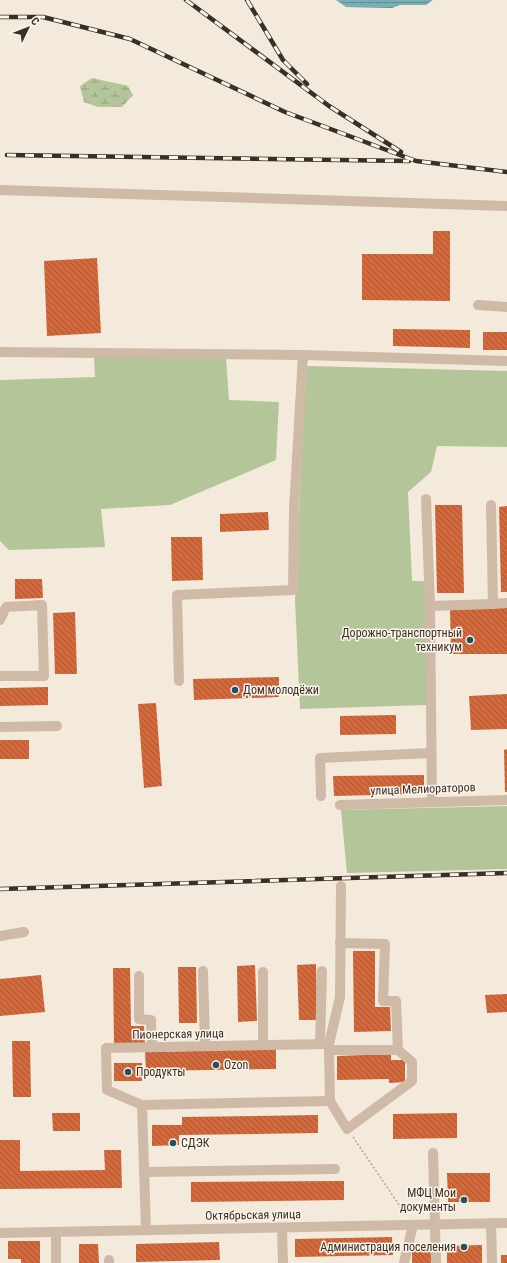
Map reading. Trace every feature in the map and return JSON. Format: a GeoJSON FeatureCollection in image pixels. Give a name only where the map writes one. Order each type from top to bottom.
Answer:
{"type":"FeatureCollection","features":[{"type":"Feature","properties":{"kind":"street"},"geometry":{"type":"LineString","coordinates":[[0,190],[507,206]]}},
{"type":"Feature","properties":{"kind":"street"},"geometry":{"type":"LineString","coordinates":[[478,305],[507,307]]}},
{"type":"Feature","properties":{"kind":"street"},"geometry":{"type":"LineString","coordinates":[[0,352],[303,355],[507,361]]}},
{"type":"Feature","properties":{"kind":"street"},"geometry":{"type":"LineString","coordinates":[[179,681],[177,596],[293,590],[294,509],[303,355]]}},
{"type":"Feature","properties":{"kind":"street"},"geometry":{"type":"LineString","coordinates":[[426,499],[430,606],[432,801]]}},
{"type":"Feature","properties":{"kind":"street"},"geometry":{"type":"LineString","coordinates":[[491,505],[493,604]]}},
{"type":"Feature","properties":{"kind":"street"},"geometry":{"type":"LineString","coordinates":[[430,606],[507,603]]}},
{"type":"Feature","properties":{"kind":"street"},"geometry":{"type":"LineString","coordinates":[[0,620],[6,607],[42,605],[44,676],[0,676]]}},
{"type":"Feature","properties":{"kind":"street"},"geometry":{"type":"LineString","coordinates":[[0,727],[58,726]]}},
{"type":"Feature","properties":{"kind":"street"},"geometry":{"type":"LineString","coordinates":[[322,796],[320,758],[431,753]]}},
{"type":"Feature","properties":{"kind":"street","name":"улица Мелиораторов"},"geometry":{"type":"LineString","coordinates":[[340,805],[432,801],[507,800]]}},
{"type":"Feature","properties":{"kind":"street"},"geometry":{"type":"LineString","coordinates":[[326,1046],[340,997],[341,886]]}},
{"type":"Feature","properties":{"kind":"street"},"geometry":{"type":"LineString","coordinates":[[0,936],[24,932]]}},
{"type":"Feature","properties":{"kind":"street"},"geometry":{"type":"LineString","coordinates":[[322,971],[330,1101],[347,1129],[412,1081],[412,1062],[398,1050],[396,1001],[383,1000],[385,944],[340,943]]}},
{"type":"Feature","properties":{"kind":"street"},"geometry":{"type":"LineString","coordinates":[[203,971],[205,1046]]}},
{"type":"Feature","properties":{"kind":"street"},"geometry":{"type":"LineString","coordinates":[[263,972],[264,1045]]}},
{"type":"Feature","properties":{"kind":"street"},"geometry":{"type":"LineString","coordinates":[[139,976],[139,1019],[150,1020],[152,1047]]}},
{"type":"Feature","properties":{"kind":"street","name":"Пионерская улица"},"geometry":{"type":"LineString","coordinates":[[142,1105],[107,1090],[106,1048],[264,1045],[326,1046],[398,1050]]}},
{"type":"Feature","properties":{"kind":"street"},"geometry":{"type":"LineString","coordinates":[[146,1230],[142,1105],[330,1101]]}},
{"type":"Feature","properties":{"kind":"street"},"geometry":{"type":"LineString","coordinates":[[433,1153],[436,1263]]}},
{"type":"Feature","properties":{"kind":"street"},"geometry":{"type":"LineString","coordinates":[[144,1172],[335,1169]]}},
{"type":"Feature","properties":{"kind":"street"},"geometry":{"type":"LineString","coordinates":[[491,1223],[492,1263]]}},
{"type":"Feature","properties":{"kind":"street","name":"Октябрьская улица"},"geometry":{"type":"LineString","coordinates":[[0,1233],[507,1223]]}},
{"type":"Feature","properties":{"kind":"street"},"geometry":{"type":"LineString","coordinates":[[404,1263],[413,1225]]}},
{"type":"Feature","properties":{"kind":"street"},"geometry":{"type":"LineString","coordinates":[[282,1228],[283,1263]]}},
{"type":"Feature","properties":{"kind":"street"},"geometry":{"type":"LineString","coordinates":[[56,1232],[56,1263]]}},
{"type":"Feature","properties":{"kind":"path"},"geometry":{"type":"LineString","coordinates":[[347,1129],[413,1225]]}},
{"type":"Feature","properties":{"kind":"green space"},"geometry":{"type":"Polygon","coordinates":[[[92,78],[128,86],[133,95],[122,107],[98,107],[84,102],[80,86],[92,78]]]}},
{"type":"Feature","properties":{"kind":"green space"},"geometry":{"type":"Polygon","coordinates":[[[226,357],[229,400],[279,402],[276,460],[170,505],[101,509],[105,547],[9,550],[0,541],[0,380],[95,377],[94,358],[226,357]]]}},
{"type":"Feature","properties":{"kind":"green space"},"geometry":{"type":"Polygon","coordinates":[[[306,366],[507,371],[507,447],[437,446],[431,472],[408,492],[412,581],[426,581],[427,705],[300,709],[295,600],[306,366]]]}},
{"type":"Feature","properties":{"kind":"green space"},"geometry":{"type":"Polygon","coordinates":[[[507,806],[507,869],[347,873],[341,810],[507,806]]]}},
{"type":"Feature","properties":{"kind":"water"},"geometry":{"type":"Polygon","coordinates":[[[336,0],[433,0],[426,5],[400,5],[392,8],[346,7],[336,0]]]}},
{"type":"Feature","properties":{"kind":"building"},"geometry":{"type":"Polygon","coordinates":[[[433,231],[450,231],[450,301],[362,300],[362,254],[433,254],[433,231]]]}},
{"type":"Feature","properties":{"kind":"building"},"geometry":{"type":"Polygon","coordinates":[[[97,258],[101,333],[47,336],[44,261],[97,258]]]}},
{"type":"Feature","properties":{"kind":"building"},"geometry":{"type":"Polygon","coordinates":[[[393,329],[470,330],[470,348],[393,346],[393,329]]]}},
{"type":"Feature","properties":{"kind":"building"},"geometry":{"type":"Polygon","coordinates":[[[483,332],[507,332],[507,350],[483,350],[483,332]]]}},
{"type":"Feature","properties":{"kind":"building"},"geometry":{"type":"Polygon","coordinates":[[[435,505],[462,505],[464,593],[437,593],[435,505]]]}},
{"type":"Feature","properties":{"kind":"building"},"geometry":{"type":"Polygon","coordinates":[[[507,506],[507,592],[501,592],[499,507],[507,506]]]}},
{"type":"Feature","properties":{"kind":"building"},"geometry":{"type":"Polygon","coordinates":[[[268,512],[269,530],[220,532],[220,514],[268,512]]]}},
{"type":"Feature","properties":{"kind":"building"},"geometry":{"type":"Polygon","coordinates":[[[171,537],[202,537],[203,580],[172,581],[171,537]]]}},
{"type":"Feature","properties":{"kind":"building"},"geometry":{"type":"Polygon","coordinates":[[[15,579],[42,579],[43,598],[15,599],[15,579]]]}},
{"type":"Feature","properties":{"kind":"building"},"geometry":{"type":"Polygon","coordinates":[[[450,608],[507,608],[507,654],[451,654],[450,608]]]}},
{"type":"Feature","properties":{"kind":"building"},"geometry":{"type":"Polygon","coordinates":[[[75,612],[77,674],[55,674],[53,613],[75,612]]]}},
{"type":"Feature","properties":{"kind":"building"},"geometry":{"type":"Polygon","coordinates":[[[279,677],[279,697],[194,700],[193,679],[279,677]]]}},
{"type":"Feature","properties":{"kind":"building"},"geometry":{"type":"Polygon","coordinates":[[[48,687],[48,705],[0,706],[0,688],[48,687]]]}},
{"type":"Feature","properties":{"kind":"building"},"geometry":{"type":"Polygon","coordinates":[[[507,694],[507,729],[471,730],[469,696],[507,694]]]}},
{"type":"Feature","properties":{"kind":"building"},"geometry":{"type":"Polygon","coordinates":[[[156,703],[162,786],[144,788],[138,704],[156,703]]]}},
{"type":"Feature","properties":{"kind":"building"},"geometry":{"type":"Polygon","coordinates":[[[396,715],[396,734],[340,735],[340,716],[396,715]]]}},
{"type":"Feature","properties":{"kind":"building"},"geometry":{"type":"Polygon","coordinates":[[[0,740],[29,740],[29,759],[0,759],[0,740]]]}},
{"type":"Feature","properties":{"kind":"building"},"geometry":{"type":"Polygon","coordinates":[[[507,749],[507,792],[505,792],[504,750],[507,749]]]}},
{"type":"Feature","properties":{"kind":"building"},"geometry":{"type":"Polygon","coordinates":[[[424,775],[424,794],[334,796],[333,776],[424,775]]]}},
{"type":"Feature","properties":{"kind":"building"},"geometry":{"type":"Polygon","coordinates":[[[353,951],[375,951],[375,1007],[390,1007],[391,1031],[354,1032],[353,951]]]}},
{"type":"Feature","properties":{"kind":"building"},"geometry":{"type":"Polygon","coordinates":[[[316,964],[317,1020],[299,1020],[297,965],[316,964]]]}},
{"type":"Feature","properties":{"kind":"building"},"geometry":{"type":"Polygon","coordinates":[[[255,965],[257,1021],[238,1022],[237,966],[255,965]]]}},
{"type":"Feature","properties":{"kind":"building"},"geometry":{"type":"Polygon","coordinates":[[[178,967],[196,967],[197,1023],[179,1023],[178,967]]]}},
{"type":"Feature","properties":{"kind":"building"},"geometry":{"type":"Polygon","coordinates":[[[113,968],[130,968],[131,1026],[144,1026],[145,1043],[114,1043],[113,968]]]}},
{"type":"Feature","properties":{"kind":"building"},"geometry":{"type":"Polygon","coordinates":[[[41,975],[45,1012],[0,1016],[0,979],[41,975]]]}},
{"type":"Feature","properties":{"kind":"building"},"geometry":{"type":"Polygon","coordinates":[[[507,994],[507,1012],[487,1013],[485,995],[507,994]]]}},
{"type":"Feature","properties":{"kind":"building"},"geometry":{"type":"Polygon","coordinates":[[[12,1041],[30,1041],[31,1097],[13,1097],[12,1041]]]}},
{"type":"Feature","properties":{"kind":"building"},"geometry":{"type":"Polygon","coordinates":[[[276,1049],[276,1069],[146,1071],[145,1052],[276,1049]]]}},
{"type":"Feature","properties":{"kind":"building"},"geometry":{"type":"Polygon","coordinates":[[[391,1054],[391,1060],[405,1060],[405,1082],[389,1083],[389,1079],[337,1080],[337,1056],[391,1054]]]}},
{"type":"Feature","properties":{"kind":"building","name":"Продукты"},"geometry":{"type":"Polygon","coordinates":[[[114,1063],[142,1063],[142,1081],[114,1081],[114,1063]]]}},
{"type":"Feature","properties":{"kind":"building"},"geometry":{"type":"Polygon","coordinates":[[[52,1113],[80,1113],[80,1131],[53,1131],[52,1113]]]}},
{"type":"Feature","properties":{"kind":"building"},"geometry":{"type":"Polygon","coordinates":[[[457,1113],[457,1138],[393,1139],[393,1114],[457,1113]]]}},
{"type":"Feature","properties":{"kind":"building"},"geometry":{"type":"Polygon","coordinates":[[[318,1115],[318,1133],[179,1135],[179,1145],[152,1146],[152,1125],[182,1125],[182,1117],[318,1115]]]}},
{"type":"Feature","properties":{"kind":"building"},"geometry":{"type":"Polygon","coordinates":[[[0,1140],[20,1140],[20,1171],[105,1170],[104,1150],[121,1150],[122,1188],[0,1189],[0,1140]]]}},
{"type":"Feature","properties":{"kind":"building"},"geometry":{"type":"Polygon","coordinates":[[[447,1173],[490,1173],[490,1202],[448,1202],[447,1173]]]}},
{"type":"Feature","properties":{"kind":"building"},"geometry":{"type":"Polygon","coordinates":[[[344,1181],[344,1200],[191,1202],[191,1182],[344,1181]]]}},
{"type":"Feature","properties":{"kind":"building"},"geometry":{"type":"Polygon","coordinates":[[[392,1237],[393,1255],[295,1257],[295,1239],[392,1237]]]}},
{"type":"Feature","properties":{"kind":"building"},"geometry":{"type":"Polygon","coordinates":[[[8,1241],[40,1241],[40,1263],[21,1263],[21,1259],[8,1259],[8,1241]]]}},
{"type":"Feature","properties":{"kind":"building"},"geometry":{"type":"Polygon","coordinates":[[[219,1242],[220,1260],[136,1262],[136,1244],[219,1242]]]}},
{"type":"Feature","properties":{"kind":"building"},"geometry":{"type":"Polygon","coordinates":[[[79,1244],[98,1244],[99,1263],[79,1263],[79,1244]]]}},
{"type":"Feature","properties":{"kind":"building"},"geometry":{"type":"Polygon","coordinates":[[[482,1245],[482,1263],[447,1263],[447,1246],[482,1245]]]}},
{"type":"Feature","properties":{"kind":"building"},"geometry":{"type":"Polygon","coordinates":[[[412,1249],[431,1249],[431,1263],[412,1263],[412,1249]]]}},
{"type":"Feature","properties":{"kind":"building"},"geometry":{"type":"Polygon","coordinates":[[[501,1255],[507,1255],[507,1263],[501,1263],[501,1255]]]}},
{"type":"Feature","properties":{"kind":"railway"},"geometry":{"type":"LineString","coordinates":[[186,0],[329,106],[401,152]]}},
{"type":"Feature","properties":{"kind":"railway"},"geometry":{"type":"LineString","coordinates":[[247,0],[283,60],[307,84]]}},
{"type":"Feature","properties":{"kind":"railway"},"geometry":{"type":"LineString","coordinates":[[0,17],[43,17],[130,39],[285,112],[416,161],[507,172]]}},
{"type":"Feature","properties":{"kind":"railway"},"geometry":{"type":"LineString","coordinates":[[7,155],[409,161]]}},
{"type":"Feature","properties":{"kind":"railway"},"geometry":{"type":"LineString","coordinates":[[0,889],[507,873]]}},
{"type":"Feature","properties":{"kind":"place","name":"Дорожно-транспортный техникум"},"geometry":{"type":"Point","coordinates":[470,640]}},
{"type":"Feature","properties":{"kind":"place","name":"Дом молодёжи"},"geometry":{"type":"Point","coordinates":[235,690]}},
{"type":"Feature","properties":{"kind":"place","name":"Ozon"},"geometry":{"type":"Point","coordinates":[216,1065]}},
{"type":"Feature","properties":{"kind":"place","name":"Продукты"},"geometry":{"type":"Point","coordinates":[128,1072]}},
{"type":"Feature","properties":{"kind":"place","name":"СДЭК"},"geometry":{"type":"Point","coordinates":[173,1143]}},
{"type":"Feature","properties":{"kind":"place","name":"МФЦ Мои документы"},"geometry":{"type":"Point","coordinates":[464,1200]}},
{"type":"Feature","properties":{"kind":"place","name":"Администрация поселения"},"geometry":{"type":"Point","coordinates":[464,1247]}}]}
